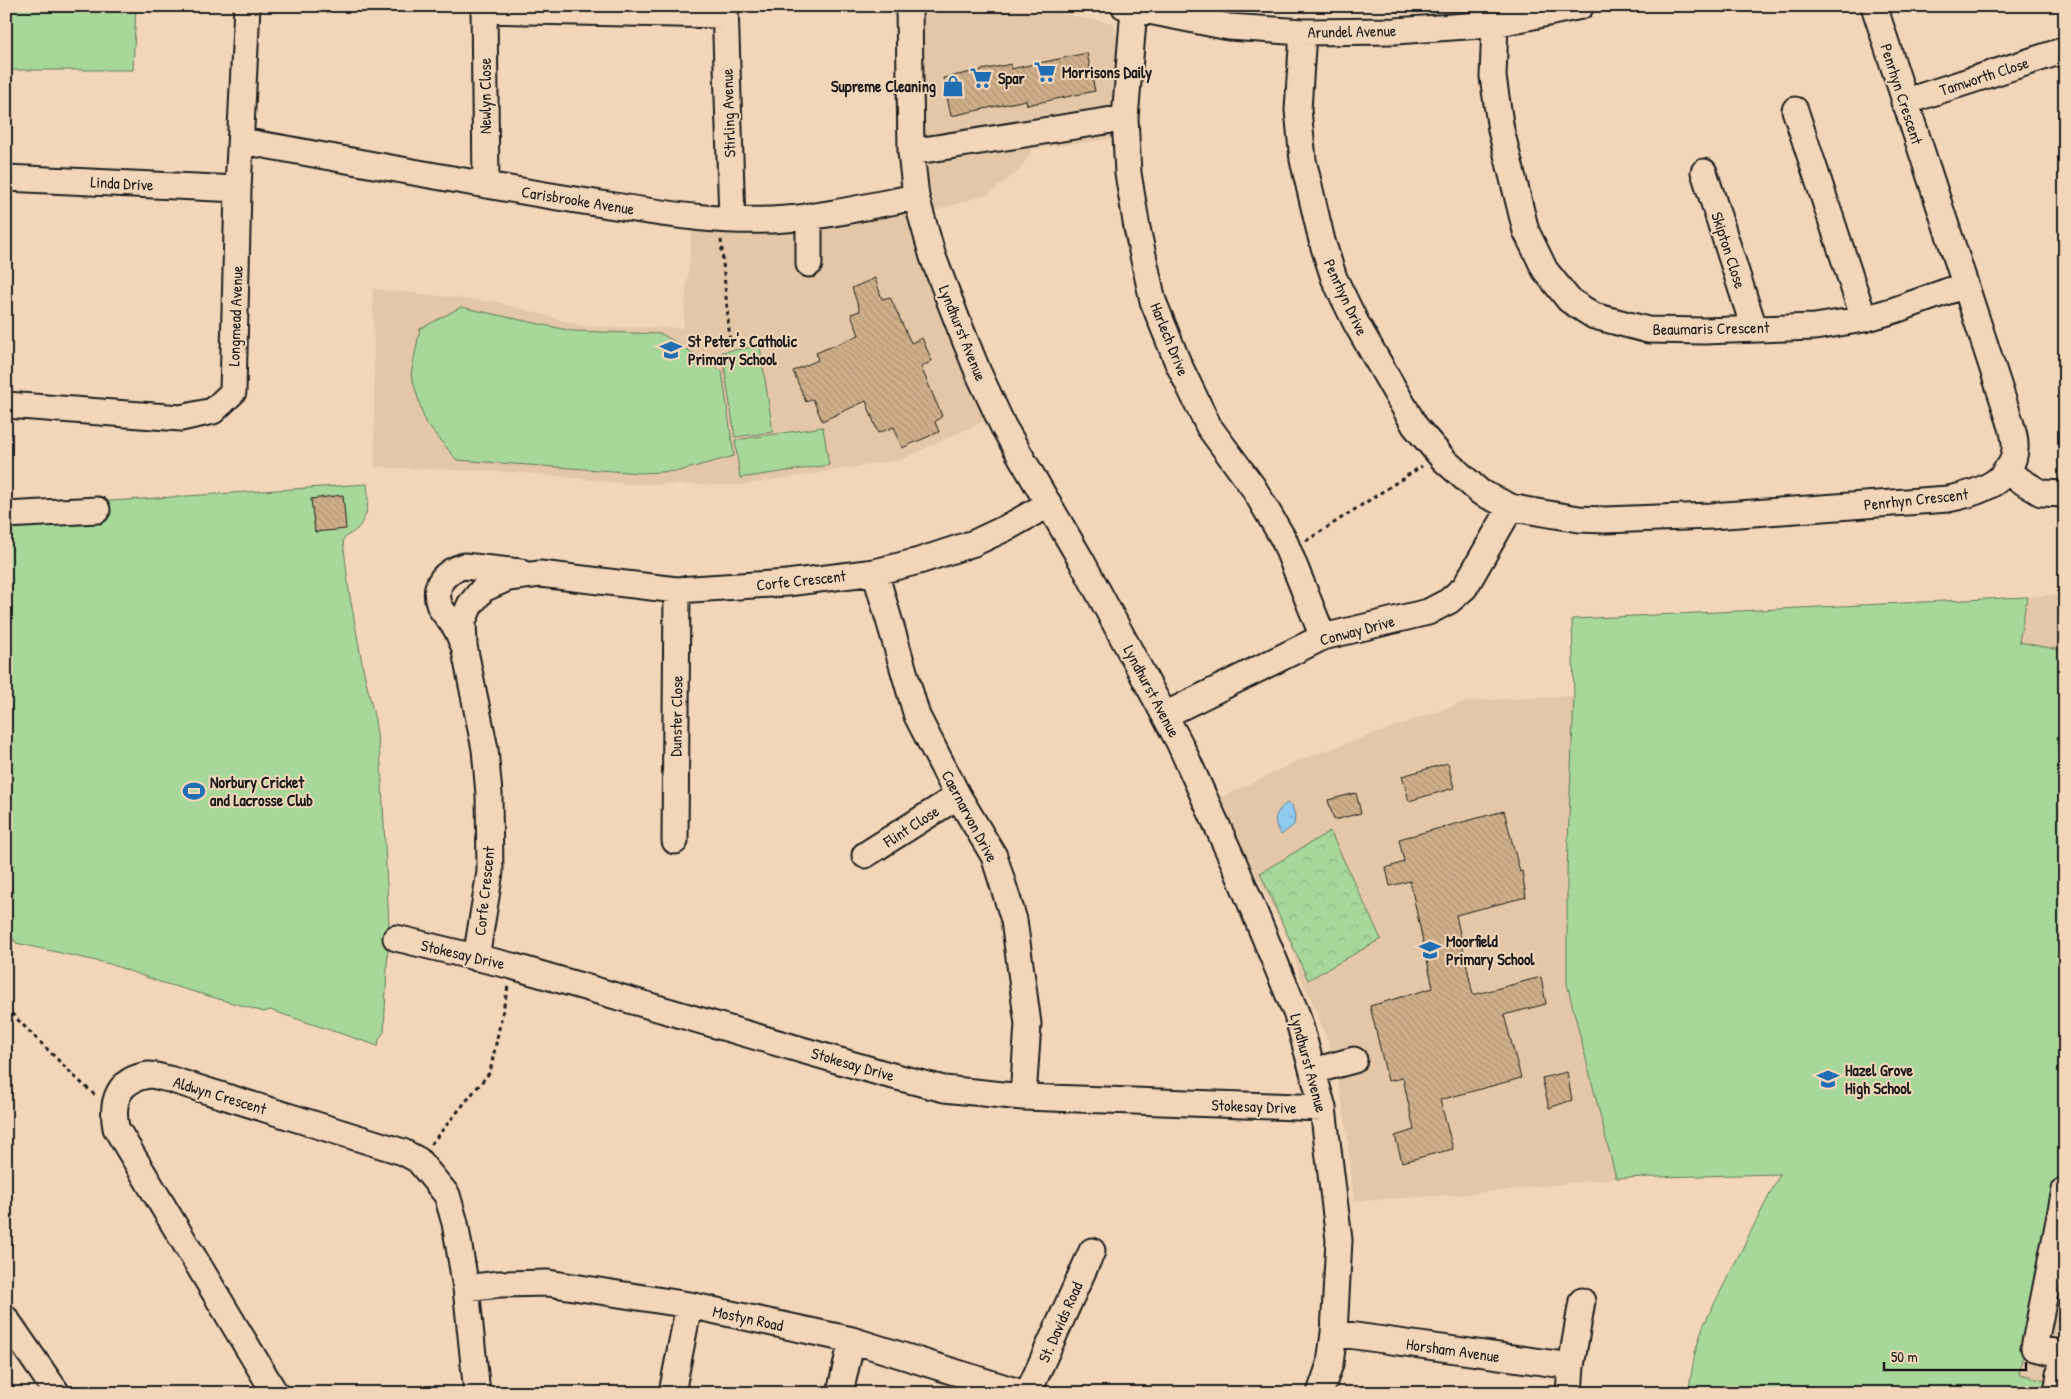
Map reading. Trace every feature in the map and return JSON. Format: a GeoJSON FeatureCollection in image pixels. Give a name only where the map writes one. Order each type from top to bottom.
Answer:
{"type":"FeatureCollection","features":[{"type":"Feature","properties":{"kind":"street","name":"Longmead Avenue"},"geometry":{"type":"LineString","coordinates":[[6,406],[181,418],[213,410],[233,392],[238,189],[242,141],[247,6]]}},
{"type":"Feature","properties":{"kind":"street","name":"Lyndhurst Avenue"},"geometry":{"type":"LineString","coordinates":[[909,6],[911,152],[916,197],[933,257],[978,372],[1003,426],[1049,504],[1180,742],[1234,863],[1297,1015],[1323,1108],[1339,1240],[1334,1333],[1330,1364],[1320,1393]]}},
{"type":"Feature","properties":{"kind":"street","name":"Arundel Avenue"},"geometry":{"type":"LineString","coordinates":[[1129,7],[1229,27],[1303,32],[1395,31],[1496,24],[1581,6]]}},
{"type":"Feature","properties":{"kind":"street","name":"Penrhyn Crescent"},"geometry":{"type":"LineString","coordinates":[[1511,507],[1572,518],[1605,520],[1711,516],[1938,500],[1975,494],[1997,481],[2005,472],[2012,461],[2015,451],[2015,438],[1874,6]]}},
{"type":"Feature","properties":{"kind":"street","name":"Harlech Drive"},"geometry":{"type":"LineString","coordinates":[[1129,7],[1125,118],[1130,182],[1137,228],[1153,301],[1178,363],[1209,427],[1253,487],[1284,540],[1323,637]]}},
{"type":"Feature","properties":{"kind":"street"},"geometry":{"type":"LineString","coordinates":[[484,8],[724,11]]}},
{"type":"Feature","properties":{"kind":"street","name":"Newlyn Close"},"geometry":{"type":"LineString","coordinates":[[484,8],[486,185]]}},
{"type":"Feature","properties":{"kind":"street","name":"Stirling Avenue"},"geometry":{"type":"LineString","coordinates":[[724,11],[726,219]]}},
{"type":"Feature","properties":{"kind":"street","name":"Beaumaris Crescent"},"geometry":{"type":"LineString","coordinates":[[1496,24],[1493,77],[1501,130],[1526,231],[1545,270],[1569,300],[1594,316],[1648,330],[1704,331],[1816,327],[1864,319],[1965,285]]}},
{"type":"Feature","properties":{"kind":"street","name":"Penrhyn Drive"},"geometry":{"type":"LineString","coordinates":[[1303,32],[1298,110],[1303,160],[1322,241],[1334,278],[1356,323],[1416,426],[1440,454],[1480,492],[1511,507]]}},
{"type":"Feature","properties":{"kind":"street","name":"Tamworth Close"},"geometry":{"type":"LineString","coordinates":[[1904,102],[2065,50]]}},
{"type":"Feature","properties":{"kind":"street"},"geometry":{"type":"LineString","coordinates":[[1796,110],[1864,319]]}},
{"type":"Feature","properties":{"kind":"street"},"geometry":{"type":"LineString","coordinates":[[911,152],[1125,118]]}},
{"type":"Feature","properties":{"kind":"street","name":"Carisbrooke Avenue"},"geometry":{"type":"LineString","coordinates":[[242,141],[486,185],[652,212],[726,219],[785,220],[916,197]]}},
{"type":"Feature","properties":{"kind":"street","name":"Skipton Close"},"geometry":{"type":"LineString","coordinates":[[1704,172],[1754,328]]}},
{"type":"Feature","properties":{"kind":"street","name":"Linda Drive"},"geometry":{"type":"LineString","coordinates":[[6,178],[238,189]]}},
{"type":"Feature","properties":{"kind":"street"},"geometry":{"type":"LineString","coordinates":[[809,216],[809,264]]}},
{"type":"Feature","properties":{"kind":"street"},"geometry":{"type":"LineString","coordinates":[[2005,472],[2041,493],[2065,494]]}},
{"type":"Feature","properties":{"kind":"street","name":"Corfe Crescent"},"geometry":{"type":"LineString","coordinates":[[464,646],[455,626],[439,605],[438,590],[442,577],[455,568],[464,566],[677,590],[787,583],[875,572],[974,544],[1049,504]]}},
{"type":"Feature","properties":{"kind":"street","name":"Conway Drive"},"geometry":{"type":"LineString","coordinates":[[1165,715],[1323,637],[1428,612],[1449,601],[1465,587],[1511,507]]}},
{"type":"Feature","properties":{"kind":"street"},"geometry":{"type":"LineString","coordinates":[[6,515],[97,510]]}},
{"type":"Feature","properties":{"kind":"street","name":"Caernarvon Drive"},"geometry":{"type":"LineString","coordinates":[[875,572],[917,716],[958,796],[994,856],[1014,920],[1028,1024],[1023,1098]]}},
{"type":"Feature","properties":{"kind":"street","name":"Corfe Crescent"},"geometry":{"type":"LineString","coordinates":[[476,958],[490,872],[489,794],[485,749],[464,646],[464,622],[470,605],[483,590],[508,578],[540,574]]}},
{"type":"Feature","properties":{"kind":"street","name":"Dunster Close"},"geometry":{"type":"LineString","coordinates":[[675,842],[677,590]]}},
{"type":"Feature","properties":{"kind":"street","name":"Flint Close"},"geometry":{"type":"LineString","coordinates":[[865,855],[958,796]]}},
{"type":"Feature","properties":{"kind":"street","name":"Stokesay Drive"},"geometry":{"type":"LineString","coordinates":[[396,938],[512,966],[885,1074],[944,1089],[1023,1098],[1323,1108]]}},
{"type":"Feature","properties":{"kind":"street"},"geometry":{"type":"LineString","coordinates":[[1313,1071],[1354,1060]]}},
{"type":"Feature","properties":{"kind":"street","name":"Aldwyn Crescent"},"geometry":{"type":"LineString","coordinates":[[113,1111],[116,1099],[124,1087],[132,1080],[151,1075],[403,1152],[418,1160],[447,1195],[455,1223],[466,1288],[477,1393]]}},
{"type":"Feature","properties":{"kind":"street"},"geometry":{"type":"LineString","coordinates":[[113,1111],[116,1128],[275,1393]]}},
{"type":"Feature","properties":{"kind":"street"},"geometry":{"type":"LineString","coordinates":[[2057,1393],[2063,1354],[2034,1348],[2065,1190]]}},
{"type":"Feature","properties":{"kind":"street","name":"St. Davids Road"},"geometry":{"type":"LineString","coordinates":[[1028,1393],[1092,1251]]}},
{"type":"Feature","properties":{"kind":"street","name":"Mostyn Road"},"geometry":{"type":"LineString","coordinates":[[466,1288],[499,1284],[548,1283],[689,1305],[852,1340],[1022,1393]]}},
{"type":"Feature","properties":{"kind":"street"},"geometry":{"type":"LineString","coordinates":[[1569,1393],[1571,1366],[1582,1301]]}},
{"type":"Feature","properties":{"kind":"street"},"geometry":{"type":"LineString","coordinates":[[672,1393],[689,1305]]}},
{"type":"Feature","properties":{"kind":"street"},"geometry":{"type":"LineString","coordinates":[[6,1319],[57,1393]]}},
{"type":"Feature","properties":{"kind":"street","name":"Horsham Avenue"},"geometry":{"type":"LineString","coordinates":[[1334,1333],[1571,1366]]}},
{"type":"Feature","properties":{"kind":"street"},"geometry":{"type":"LineString","coordinates":[[840,1393],[852,1340]]}},
{"type":"Feature","properties":{"kind":"path"},"geometry":{"type":"LineString","coordinates":[[726,219],[730,341]]}},
{"type":"Feature","properties":{"kind":"path"},"geometry":{"type":"LineString","coordinates":[[1289,552],[1440,454]]}},
{"type":"Feature","properties":{"kind":"path"},"geometry":{"type":"LineString","coordinates":[[6,930],[12,940],[6,971]]}},
{"type":"Feature","properties":{"kind":"path"},"geometry":{"type":"LineString","coordinates":[[418,1160],[490,1072],[512,966]]}},
{"type":"Feature","properties":{"kind":"path"},"geometry":{"type":"LineString","coordinates":[[6,1008],[77,1079],[113,1111]]}},
{"type":"Feature","properties":{"kind":"shaded area","name":"St Peter's Catholic Primary School"},"geometry":{"type":"Polygon","coordinates":[[[909,6],[985,6],[1056,13],[1113,23],[1120,51],[1118,138],[1032,149],[1020,170],[988,194],[921,215],[998,415],[900,460],[741,485],[626,484],[528,473],[375,467],[373,289],[497,302],[587,327],[683,328],[693,216],[916,197],[909,6]]]}},
{"type":"Feature","properties":{"kind":"shaded area","name":"Hazel Grove High School"},"geometry":{"type":"Polygon","coordinates":[[[2065,595],[2065,1393],[1688,1393],[1695,1353],[1703,1326],[1780,1174],[1637,1176],[1468,1194],[1354,1201],[1345,1118],[1333,1056],[1315,1008],[1299,974],[1292,947],[1218,799],[1300,760],[1467,701],[1574,696],[1572,619],[2065,595]]]}},
{"type":"Feature","properties":{"kind":"green space"},"geometry":{"type":"Polygon","coordinates":[[[6,6],[136,6],[133,70],[6,70],[6,6]]]}},
{"type":"Feature","properties":{"kind":"green space"},"geometry":{"type":"Polygon","coordinates":[[[461,307],[572,331],[662,334],[722,371],[734,456],[679,471],[641,473],[457,460],[425,422],[411,374],[420,329],[461,307]]]}},
{"type":"Feature","properties":{"kind":"green space"},"geometry":{"type":"Polygon","coordinates":[[[760,346],[773,432],[735,437],[722,352],[760,346]]]}},
{"type":"Feature","properties":{"kind":"green space"},"geometry":{"type":"Polygon","coordinates":[[[823,427],[829,465],[740,478],[735,440],[823,427]]]}},
{"type":"Feature","properties":{"kind":"green space","name":"Norbury Cricket and Lacrosse Club"},"geometry":{"type":"Polygon","coordinates":[[[367,484],[368,502],[366,514],[356,530],[343,540],[349,591],[375,720],[381,764],[389,925],[384,1032],[379,1039],[378,1046],[270,1010],[264,1012],[160,982],[110,964],[16,943],[6,924],[6,508],[367,484]]]}},
{"type":"Feature","properties":{"kind":"green space","name":"Hazel Grove High School"},"geometry":{"type":"Polygon","coordinates":[[[2027,597],[2019,642],[2065,651],[2065,1157],[2019,1374],[2050,1381],[2048,1393],[1688,1393],[1695,1353],[1703,1326],[1780,1174],[1616,1178],[1567,984],[1567,867],[1574,696],[1572,619],[2027,597]]]}},
{"type":"Feature","properties":{"kind":"green space"},"geometry":{"type":"Polygon","coordinates":[[[1330,831],[1381,939],[1308,980],[1260,873],[1330,831]]]}},
{"type":"Feature","properties":{"kind":"water"},"geometry":{"type":"Polygon","coordinates":[[[1287,803],[1292,805],[1295,816],[1294,825],[1281,835],[1276,826],[1276,818],[1279,810],[1287,803]]]}},
{"type":"Feature","properties":{"kind":"building"},"geometry":{"type":"Polygon","coordinates":[[[1087,53],[1095,91],[1027,105],[1026,100],[951,116],[943,78],[1011,64],[1011,69],[1087,53]]]}},
{"type":"Feature","properties":{"kind":"building"},"geometry":{"type":"Polygon","coordinates":[[[875,278],[882,299],[890,297],[911,343],[922,338],[932,361],[921,367],[942,416],[935,422],[939,432],[902,448],[894,427],[878,433],[866,401],[822,421],[813,399],[806,402],[793,371],[818,360],[816,353],[859,335],[851,314],[860,311],[852,288],[875,278]]]}},
{"type":"Feature","properties":{"kind":"building"},"geometry":{"type":"Polygon","coordinates":[[[343,495],[346,529],[315,532],[311,499],[343,495]]]}},
{"type":"Feature","properties":{"kind":"building"},"geometry":{"type":"Polygon","coordinates":[[[1448,763],[1454,788],[1409,801],[1402,776],[1448,763]]]}},
{"type":"Feature","properties":{"kind":"building"},"geometry":{"type":"Polygon","coordinates":[[[1356,793],[1361,813],[1334,820],[1328,800],[1356,793]]]}},
{"type":"Feature","properties":{"kind":"building"},"geometry":{"type":"Polygon","coordinates":[[[1504,811],[1520,872],[1522,871],[1526,897],[1456,915],[1473,995],[1541,977],[1546,1004],[1504,1015],[1521,1078],[1440,1100],[1453,1149],[1402,1162],[1395,1136],[1414,1130],[1403,1078],[1388,1081],[1370,1006],[1433,988],[1410,881],[1390,886],[1386,868],[1404,862],[1399,839],[1504,811]]]}},
{"type":"Feature","properties":{"kind":"building"},"geometry":{"type":"Polygon","coordinates":[[[1567,1072],[1572,1100],[1549,1108],[1542,1078],[1567,1072]]]}},
{"type":"Feature","properties":{"kind":"place","name":"Morrisons Daily"},"geometry":{"type":"Point","coordinates":[1045,72]}},
{"type":"Feature","properties":{"kind":"place","name":"Spar"},"geometry":{"type":"Point","coordinates":[981,78]}},
{"type":"Feature","properties":{"kind":"place","name":"Supreme Cleaning"},"geometry":{"type":"Point","coordinates":[953,86]}},
{"type":"Feature","properties":{"kind":"place","name":"St Peter's Catholic Primary School"},"geometry":{"type":"Point","coordinates":[671,350]}},
{"type":"Feature","properties":{"kind":"place","name":"Norbury Cricket and Lacrosse Club"},"geometry":{"type":"Point","coordinates":[194,791]}},
{"type":"Feature","properties":{"kind":"place","name":"Moorfield Primary School"},"geometry":{"type":"Point","coordinates":[1430,950]}},
{"type":"Feature","properties":{"kind":"place","name":"Hazel Grove High School"},"geometry":{"type":"Point","coordinates":[1828,1079]}}]}
